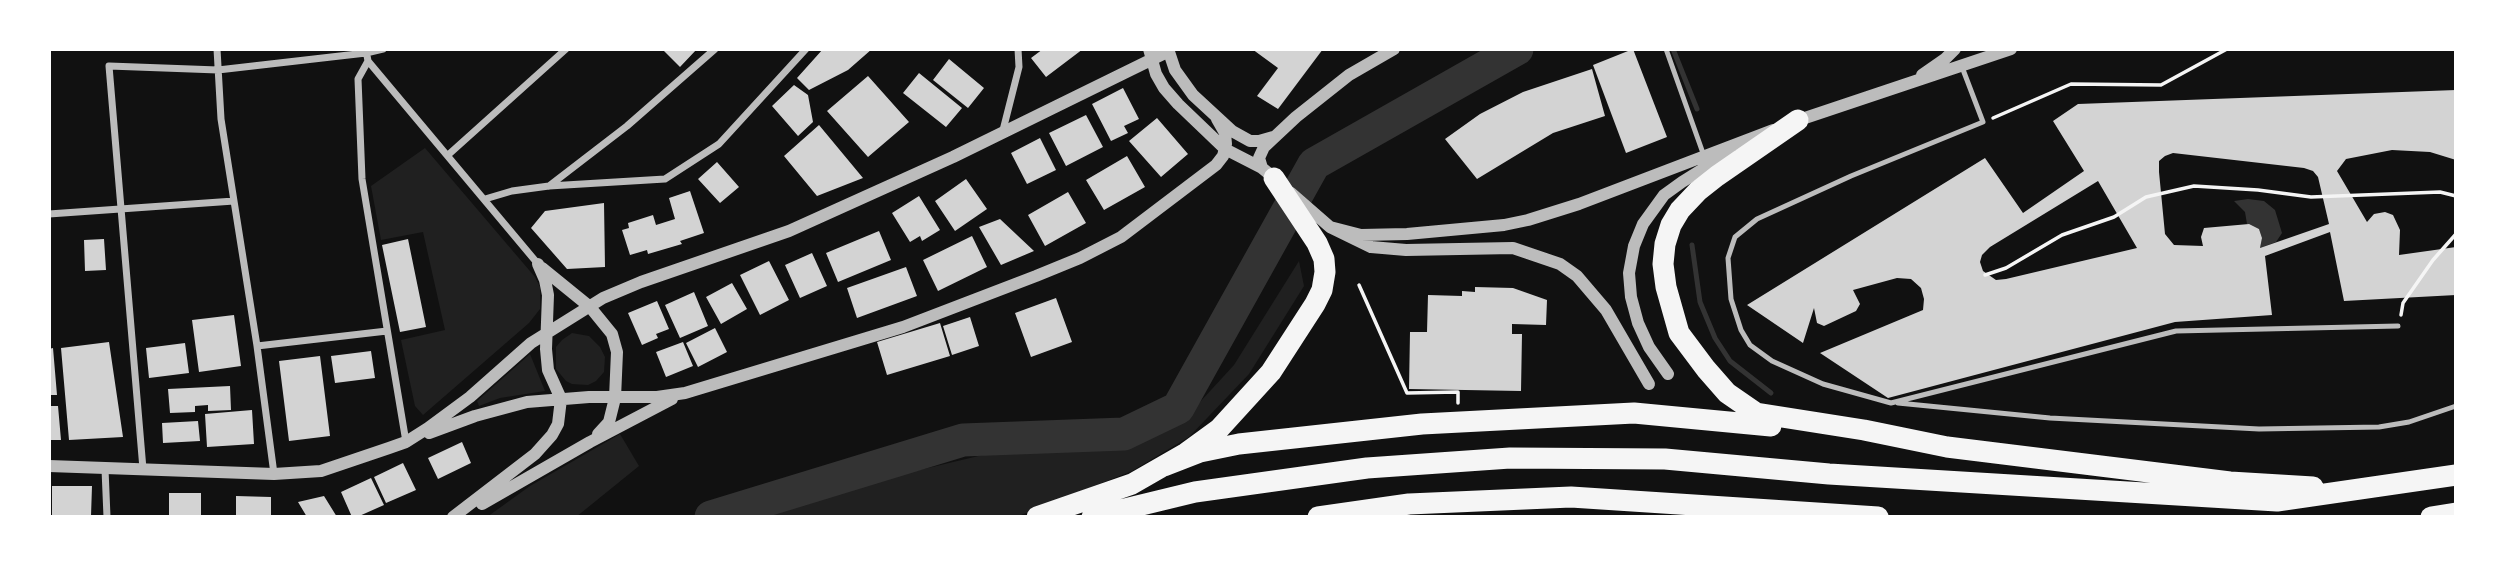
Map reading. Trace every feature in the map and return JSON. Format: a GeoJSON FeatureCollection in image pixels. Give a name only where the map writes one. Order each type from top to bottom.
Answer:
{"type":"FeatureCollection","features":[{"type":"Feature","properties":{"kind":"highway"},"geometry":{"type":"LineString","coordinates":[[1798,120],[1717,176],[1680,210],[1671,225],[1663,264],[1666,287],[1679,333],[1727,393],[1756,413],[1947,447]]}},
{"type":"Feature","properties":{"kind":"highway"},"geometry":{"type":"LineString","coordinates":[[1037,517],[1132,484],[1186,453],[1219,429],[1271,372],[1322,290],[1325,272],[1323,235],[1268,173]]}},
{"type":"Feature","properties":{"kind":"highway"},"geometry":{"type":"LineString","coordinates":[[1164,466],[1200,452],[1300,436],[1422,424],[1634,413],[1798,428],[2230,482],[2361,489]]}},
{"type":"Feature","properties":{"kind":"highway"},"geometry":{"type":"LineString","coordinates":[[1092,517],[1195,492],[1367,468],[1510,458],[1665,458],[1829,474],[2277,501],[2456,475]]}},
{"type":"Feature","properties":{"kind":"highway"},"geometry":{"type":"LineString","coordinates":[[1318,517],[1409,504],[1571,497],[1878,517]]}},
{"type":"Feature","properties":{"kind":"highway"},"geometry":{"type":"LineString","coordinates":[[1571,497],[1699,517]]}},
{"type":"Feature","properties":{"kind":"highway"},"geometry":{"type":"LineString","coordinates":[[2431,517],[2456,513]]}},
{"type":"Feature","properties":{"kind":"street"},"geometry":{"type":"LineString","coordinates":[[217,49],[221,119],[274,474]]}},
{"type":"Feature","properties":{"kind":"street"},"geometry":{"type":"LineString","coordinates":[[143,469],[108,66],[218,70],[366,54],[383,49]]}},
{"type":"Feature","properties":{"kind":"street"},"geometry":{"type":"LineString","coordinates":[[448,155],[566,49]]}},
{"type":"Feature","properties":{"kind":"street"},"geometry":{"type":"LineString","coordinates":[[549,186],[627,126],[715,49]]}},
{"type":"Feature","properties":{"kind":"street"},"geometry":{"type":"LineString","coordinates":[[485,199],[512,191],[549,186],[665,179],[719,144],[806,49]]}},
{"type":"Feature","properties":{"kind":"street"},"geometry":{"type":"LineString","coordinates":[[1002,134],[1019,67],[1018,49]]}},
{"type":"Feature","properties":{"kind":"street"},"geometry":{"type":"LineString","coordinates":[[1268,173],[1259,158],[1261,152],[1277,135],[1334,85],[1394,49]]}},
{"type":"Feature","properties":{"kind":"street"},"geometry":{"type":"LineString","coordinates":[[1907,84],[1945,59],[1955,49]]}},
{"type":"Feature","properties":{"kind":"street"},"geometry":{"type":"LineString","coordinates":[[1323,235],[1407,234],[1504,225],[1551,214],[1798,120],[2011,49]]}},
{"type":"Feature","properties":{"kind":"street"},"geometry":{"type":"LineString","coordinates":[[406,442],[446,416],[531,343],[603,298],[789,231],[1002,134],[1150,54],[1169,50],[1175,70],[1183,81],[1217,119],[1232,131],[1250,141],[1277,135]]}},
{"type":"Feature","properties":{"kind":"street"},"geometry":{"type":"LineString","coordinates":[[366,54],[538,264],[590,307],[612,334],[617,352],[615,398],[608,422],[590,442]]}},
{"type":"Feature","properties":{"kind":"street"},"geometry":{"type":"LineString","coordinates":[[366,54],[358,79],[362,179],[406,442]]}},
{"type":"Feature","properties":{"kind":"street"},"geometry":{"type":"LineString","coordinates":[[1150,54],[1164,88],[1224,149],[1268,173]]}},
{"type":"Feature","properties":{"kind":"street"},"geometry":{"type":"LineString","coordinates":[[49,466],[274,474],[321,471],[504,407],[527,402],[657,397],[684,393],[903,327],[1080,258],[1121,237],[1216,165],[1224,149],[1224,133],[1217,119]]}},
{"type":"Feature","properties":{"kind":"street"},"geometry":{"type":"LineString","coordinates":[[1668,374],[1649,347],[1638,323],[1631,297],[1629,273],[1634,246],[1648,216],[1664,195],[1761,134]]}},
{"type":"Feature","properties":{"kind":"street"},"geometry":{"type":"LineString","coordinates":[[1216,165],[1236,162],[1268,173]]}},
{"type":"Feature","properties":{"kind":"street"},"geometry":{"type":"LineString","coordinates":[[49,214],[234,201]]}},
{"type":"Feature","properties":{"kind":"street"},"geometry":{"type":"LineString","coordinates":[[1323,235],[1371,247],[1406,250],[1513,248],[1560,264],[1577,276],[1606,310],[1649,384]]}},
{"type":"Feature","properties":{"kind":"street"},"geometry":{"type":"LineString","coordinates":[[453,517],[535,454],[558,424],[561,399],[548,370],[548,295],[538,264]]}},
{"type":"Feature","properties":{"kind":"street"},"geometry":{"type":"LineString","coordinates":[[257,346],[387,331]]}},
{"type":"Feature","properties":{"kind":"street"},"geometry":{"type":"LineString","coordinates":[[460,517],[590,442],[684,393]]}},
{"type":"Feature","properties":{"kind":"street"},"geometry":{"type":"LineString","coordinates":[[105,469],[107,517]]}},
{"type":"Feature","properties":{"kind":"lane"},"geometry":{"type":"LineString","coordinates":[[1666,49],[1704,156]]}},
{"type":"Feature","properties":{"kind":"lane"},"geometry":{"type":"LineString","coordinates":[[1961,66],[1983,122],[1851,176],[1757,219],[1735,237],[1731,245],[1728,272],[1731,299],[1741,331],[1750,345],[1772,361],[1804,377],[1850,393],[1891,403],[2050,418],[2259,429],[2379,427],[2409,422],[2456,406]]}},
{"type":"Feature","properties":{"kind":"lane"},"geometry":{"type":"LineString","coordinates":[[1891,403],[2176,331],[2398,326]]}},
{"type":"Feature","properties":{"kind":"path"},"geometry":{"type":"LineString","coordinates":[[1983,122],[2071,84],[2161,85],[2227,49]]}},
{"type":"Feature","properties":{"kind":"path"},"geometry":{"type":"LineString","coordinates":[[1984,275],[2006,268],[2062,235],[2114,217],[2146,197],[2194,186],[2311,197],[2440,191],[2456,196]]}},
{"type":"Feature","properties":{"kind":"path"},"geometry":{"type":"LineString","coordinates":[[2398,326],[2403,303],[2433,260],[2456,234]]}},
{"type":"Feature","properties":{"kind":"path"},"geometry":{"type":"LineString","coordinates":[[1359,285],[1407,393],[1458,392]]}},
{"type":"Feature","properties":{"kind":"shaded area"},"geometry":{"type":"Polygon","coordinates":[[[425,148],[535,277],[540,287],[540,309],[529,323],[423,415],[415,406],[401,340],[445,330],[423,232],[381,240],[371,186],[425,148]]]}},
{"type":"Feature","properties":{"kind":"shaded area"},"geometry":{"type":"Polygon","coordinates":[[[2234,201],[2264,201],[2275,210],[2282,233],[2276,242],[2260,248],[2262,238],[2259,229],[2247,224],[2245,212],[2234,201]]]}},
{"type":"Feature","properties":{"kind":"shaded area"},"geometry":{"type":"Polygon","coordinates":[[[1299,261],[1304,286],[1249,374],[1189,437],[1132,471],[1016,517],[759,517],[907,473],[1008,449],[1124,447],[1189,414],[1234,365],[1299,261]]]}},
{"type":"Feature","properties":{"kind":"shaded area"},"geometry":{"type":"Polygon","coordinates":[[[572,333],[589,336],[605,357],[604,372],[588,385],[566,381],[556,369],[556,347],[572,333]]]}},
{"type":"Feature","properties":{"kind":"shaded area"},"geometry":{"type":"Polygon","coordinates":[[[530,354],[545,391],[500,398],[479,406],[477,401],[530,354]]]}},
{"type":"Feature","properties":{"kind":"shaded area"},"geometry":{"type":"Polygon","coordinates":[[[620,434],[639,466],[576,517],[487,517],[530,486],[620,434]]]}},
{"type":"Feature","properties":{"kind":"building"},"geometry":{"type":"Polygon","coordinates":[[[662,49],[697,49],[680,67],[662,49]]]}},
{"type":"Feature","properties":{"kind":"building"},"geometry":{"type":"Polygon","coordinates":[[[823,49],[872,49],[848,70],[809,90],[797,78],[823,49]]]}},
{"type":"Feature","properties":{"kind":"building"},"geometry":{"type":"Polygon","coordinates":[[[1043,49],[1083,49],[1046,77],[1031,58],[1043,49]]]}},
{"type":"Feature","properties":{"kind":"building"},"geometry":{"type":"Polygon","coordinates":[[[1252,49],[1323,49],[1278,109],[1257,96],[1278,68],[1252,49]]]}},
{"type":"Feature","properties":{"kind":"building"},"geometry":{"type":"Polygon","coordinates":[[[1633,49],[1667,137],[1626,153],[1593,65],[1633,49]]]}},
{"type":"Feature","properties":{"kind":"building"},"geometry":{"type":"Polygon","coordinates":[[[949,59],[984,88],[968,108],[933,80],[949,59]]]}},
{"type":"Feature","properties":{"kind":"building"},"geometry":{"type":"Polygon","coordinates":[[[1592,69],[1605,116],[1553,133],[1477,179],[1445,139],[1480,114],[1523,92],[1592,69]]]}},
{"type":"Feature","properties":{"kind":"building"},"geometry":{"type":"Polygon","coordinates":[[[919,73],[962,108],[946,127],[903,93],[919,73]]]}},
{"type":"Feature","properties":{"kind":"building"},"geometry":{"type":"Polygon","coordinates":[[[868,76],[909,122],[868,157],[827,111],[868,76]]]}},
{"type":"Feature","properties":{"kind":"building"},"geometry":{"type":"Polygon","coordinates":[[[794,85],[808,95],[813,122],[798,136],[772,106],[794,85]]]}},
{"type":"Feature","properties":{"kind":"building"},"geometry":{"type":"Polygon","coordinates":[[[1123,88],[1139,119],[1124,126],[1128,133],[1111,141],[1092,104],[1123,88]]]}},
{"type":"Feature","properties":{"kind":"building"},"geometry":{"type":"Polygon","coordinates":[[[2456,90],[2456,160],[2430,152],[2392,150],[2346,159],[2337,171],[2367,222],[2374,214],[2385,212],[2393,215],[2400,230],[2399,255],[2456,247],[2456,295],[2344,301],[2330,232],[2265,256],[2272,315],[2175,322],[1888,398],[1820,353],[1923,310],[1921,288],[1911,279],[1897,278],[1853,290],[1860,304],[1856,311],[1824,326],[1817,323],[1814,308],[1803,343],[1747,305],[1985,158],[2023,213],[2084,171],[2053,121],[2078,104],[2456,90]],[[2173,153],[2159,161],[2159,172],[2165,234],[2174,245],[2203,246],[2201,237],[2204,228],[2249,224],[2259,229],[2262,238],[2260,248],[2329,224],[2318,177],[2313,171],[2173,153]],[[2098,181],[1990,247],[1982,255],[1980,262],[1983,271],[1996,280],[2006,279],[2137,248],[2098,181]]]}},
{"type":"Feature","properties":{"kind":"building"},"geometry":{"type":"Polygon","coordinates":[[[1086,115],[1103,147],[1066,166],[1049,133],[1086,115]]]}},
{"type":"Feature","properties":{"kind":"building"},"geometry":{"type":"Polygon","coordinates":[[[1157,118],[1188,154],[1161,177],[1129,141],[1157,118]]]}},
{"type":"Feature","properties":{"kind":"building"},"geometry":{"type":"Polygon","coordinates":[[[819,125],[863,178],[817,196],[784,156],[819,125]]]}},
{"type":"Feature","properties":{"kind":"building"},"geometry":{"type":"Polygon","coordinates":[[[1040,138],[1056,170],[1027,184],[1011,153],[1040,138]]]}},
{"type":"Feature","properties":{"kind":"building"},"geometry":{"type":"Polygon","coordinates":[[[1127,156],[1145,187],[1104,210],[1086,180],[1127,156]]]}},
{"type":"Feature","properties":{"kind":"building"},"geometry":{"type":"Polygon","coordinates":[[[717,162],[739,187],[720,203],[698,179],[717,162]]]}},
{"type":"Feature","properties":{"kind":"building"},"geometry":{"type":"Polygon","coordinates":[[[966,179],[987,209],[955,231],[935,201],[966,179]]]}},
{"type":"Feature","properties":{"kind":"building"},"geometry":{"type":"Polygon","coordinates":[[[690,191],[704,233],[680,241],[682,244],[648,254],[647,250],[630,255],[622,230],[629,228],[628,223],[653,215],[656,225],[675,219],[669,198],[690,191]]]}},
{"type":"Feature","properties":{"kind":"building"},"geometry":{"type":"Polygon","coordinates":[[[1068,192],[1086,223],[1045,246],[1028,215],[1068,192]]]}},
{"type":"Feature","properties":{"kind":"building"},"geometry":{"type":"Polygon","coordinates":[[[919,196],[940,230],[922,241],[920,236],[910,242],[892,213],[919,196]]]}},
{"type":"Feature","properties":{"kind":"building"},"geometry":{"type":"Polygon","coordinates":[[[604,203],[605,267],[567,269],[531,228],[545,211],[604,203]]]}},
{"type":"Feature","properties":{"kind":"building"},"geometry":{"type":"Polygon","coordinates":[[[1000,219],[1034,251],[1001,265],[979,227],[1000,219]]]}},
{"type":"Feature","properties":{"kind":"building"},"geometry":{"type":"Polygon","coordinates":[[[879,231],[891,260],[838,282],[826,253],[879,231]]]}},
{"type":"Feature","properties":{"kind":"building"},"geometry":{"type":"Polygon","coordinates":[[[972,236],[987,267],[938,291],[923,260],[972,236]]]}},
{"type":"Feature","properties":{"kind":"building"},"geometry":{"type":"Polygon","coordinates":[[[104,239],[106,270],[85,271],[84,240],[104,239]]]}},
{"type":"Feature","properties":{"kind":"building"},"geometry":{"type":"Polygon","coordinates":[[[408,239],[426,327],[400,332],[382,245],[408,239]]]}},
{"type":"Feature","properties":{"kind":"building"},"geometry":{"type":"Polygon","coordinates":[[[812,253],[827,286],[800,298],[785,265],[812,253]]]}},
{"type":"Feature","properties":{"kind":"building"},"geometry":{"type":"Polygon","coordinates":[[[769,261],[789,300],[760,315],[740,275],[769,261]]]}},
{"type":"Feature","properties":{"kind":"building"},"geometry":{"type":"Polygon","coordinates":[[[906,267],[917,296],[857,318],[847,288],[906,267]]]}},
{"type":"Feature","properties":{"kind":"building"},"geometry":{"type":"Polygon","coordinates":[[[732,283],[747,309],[721,324],[706,297],[732,283]]]}},
{"type":"Feature","properties":{"kind":"building"},"geometry":{"type":"Polygon","coordinates":[[[1475,287],[1513,288],[1547,300],[1546,325],[1512,324],[1512,334],[1522,334],[1521,391],[1409,389],[1410,332],[1427,332],[1428,295],[1462,296],[1462,291],[1475,292],[1475,287]]]}},
{"type":"Feature","properties":{"kind":"building"},"geometry":{"type":"Polygon","coordinates":[[[694,292],[708,326],[680,338],[665,305],[694,292]]]}},
{"type":"Feature","properties":{"kind":"building"},"geometry":{"type":"Polygon","coordinates":[[[1056,298],[1072,342],[1031,357],[1015,313],[1056,298]]]}},
{"type":"Feature","properties":{"kind":"building"},"geometry":{"type":"Polygon","coordinates":[[[657,301],[669,329],[656,334],[658,338],[642,345],[628,313],[657,301]]]}},
{"type":"Feature","properties":{"kind":"building"},"geometry":{"type":"Polygon","coordinates":[[[234,315],[241,366],[199,372],[192,320],[234,315]]]}},
{"type":"Feature","properties":{"kind":"building"},"geometry":{"type":"Polygon","coordinates":[[[970,317],[979,346],[952,355],[943,326],[970,317]]]}},
{"type":"Feature","properties":{"kind":"building"},"geometry":{"type":"Polygon","coordinates":[[[940,323],[950,356],[887,375],[877,342],[940,323]]]}},
{"type":"Feature","properties":{"kind":"building"},"geometry":{"type":"Polygon","coordinates":[[[715,328],[727,352],[698,367],[686,343],[715,328]]]}},
{"type":"Feature","properties":{"kind":"building"},"geometry":{"type":"Polygon","coordinates":[[[109,342],[123,437],[69,440],[61,348],[109,342]]]}},
{"type":"Feature","properties":{"kind":"building"},"geometry":{"type":"Polygon","coordinates":[[[683,342],[693,366],[666,377],[656,352],[683,342]]]}},
{"type":"Feature","properties":{"kind":"building"},"geometry":{"type":"Polygon","coordinates":[[[185,343],[189,373],[149,378],[146,348],[185,343]]]}},
{"type":"Feature","properties":{"kind":"building"},"geometry":{"type":"Polygon","coordinates":[[[53,348],[57,395],[49,395],[49,349],[53,348]]]}},
{"type":"Feature","properties":{"kind":"building"},"geometry":{"type":"Polygon","coordinates":[[[371,351],[375,378],[335,383],[331,356],[371,351]]]}},
{"type":"Feature","properties":{"kind":"building"},"geometry":{"type":"Polygon","coordinates":[[[320,356],[330,436],[289,441],[279,361],[320,356]]]}},
{"type":"Feature","properties":{"kind":"building"},"geometry":{"type":"Polygon","coordinates":[[[230,386],[231,410],[208,411],[208,405],[195,406],[195,412],[170,413],[168,389],[230,386]]]}},
{"type":"Feature","properties":{"kind":"building"},"geometry":{"type":"Polygon","coordinates":[[[49,406],[58,406],[61,440],[49,440],[49,406]]]}},
{"type":"Feature","properties":{"kind":"building"},"geometry":{"type":"Polygon","coordinates":[[[252,410],[254,444],[207,447],[205,414],[252,410]]]}},
{"type":"Feature","properties":{"kind":"building"},"geometry":{"type":"Polygon","coordinates":[[[198,421],[200,441],[163,443],[162,423],[198,421]]]}},
{"type":"Feature","properties":{"kind":"building"},"geometry":{"type":"Polygon","coordinates":[[[462,442],[471,463],[438,479],[428,458],[462,442]]]}},
{"type":"Feature","properties":{"kind":"building"},"geometry":{"type":"Polygon","coordinates":[[[403,463],[416,490],[386,503],[374,477],[403,463]]]}},
{"type":"Feature","properties":{"kind":"building"},"geometry":{"type":"Polygon","coordinates":[[[371,478],[384,505],[352,517],[341,492],[371,478]]]}},
{"type":"Feature","properties":{"kind":"building"},"geometry":{"type":"Polygon","coordinates":[[[52,486],[92,486],[91,516],[52,515],[52,486]]]}},
{"type":"Feature","properties":{"kind":"building"},"geometry":{"type":"Polygon","coordinates":[[[169,493],[201,493],[201,517],[169,517],[169,493]]]}},
{"type":"Feature","properties":{"kind":"building"},"geometry":{"type":"Polygon","coordinates":[[[236,496],[271,497],[271,517],[236,517],[236,496]]]}},
{"type":"Feature","properties":{"kind":"building"},"geometry":{"type":"Polygon","coordinates":[[[324,496],[337,517],[307,517],[298,502],[324,496]]]}},
{"type":"Feature","properties":{"kind":"waterway"},"geometry":{"type":"LineString","coordinates":[[711,517],[963,440],[1124,434],[1178,408],[1314,164],[1517,49]]}},
{"type":"Feature","properties":{"kind":"waterway"},"geometry":{"type":"LineString","coordinates":[[1673,49],[1697,109]]}},
{"type":"Feature","properties":{"kind":"waterway"},"geometry":{"type":"LineString","coordinates":[[1692,245],[1700,302],[1715,338],[1730,361],[1771,393]]}}]}
